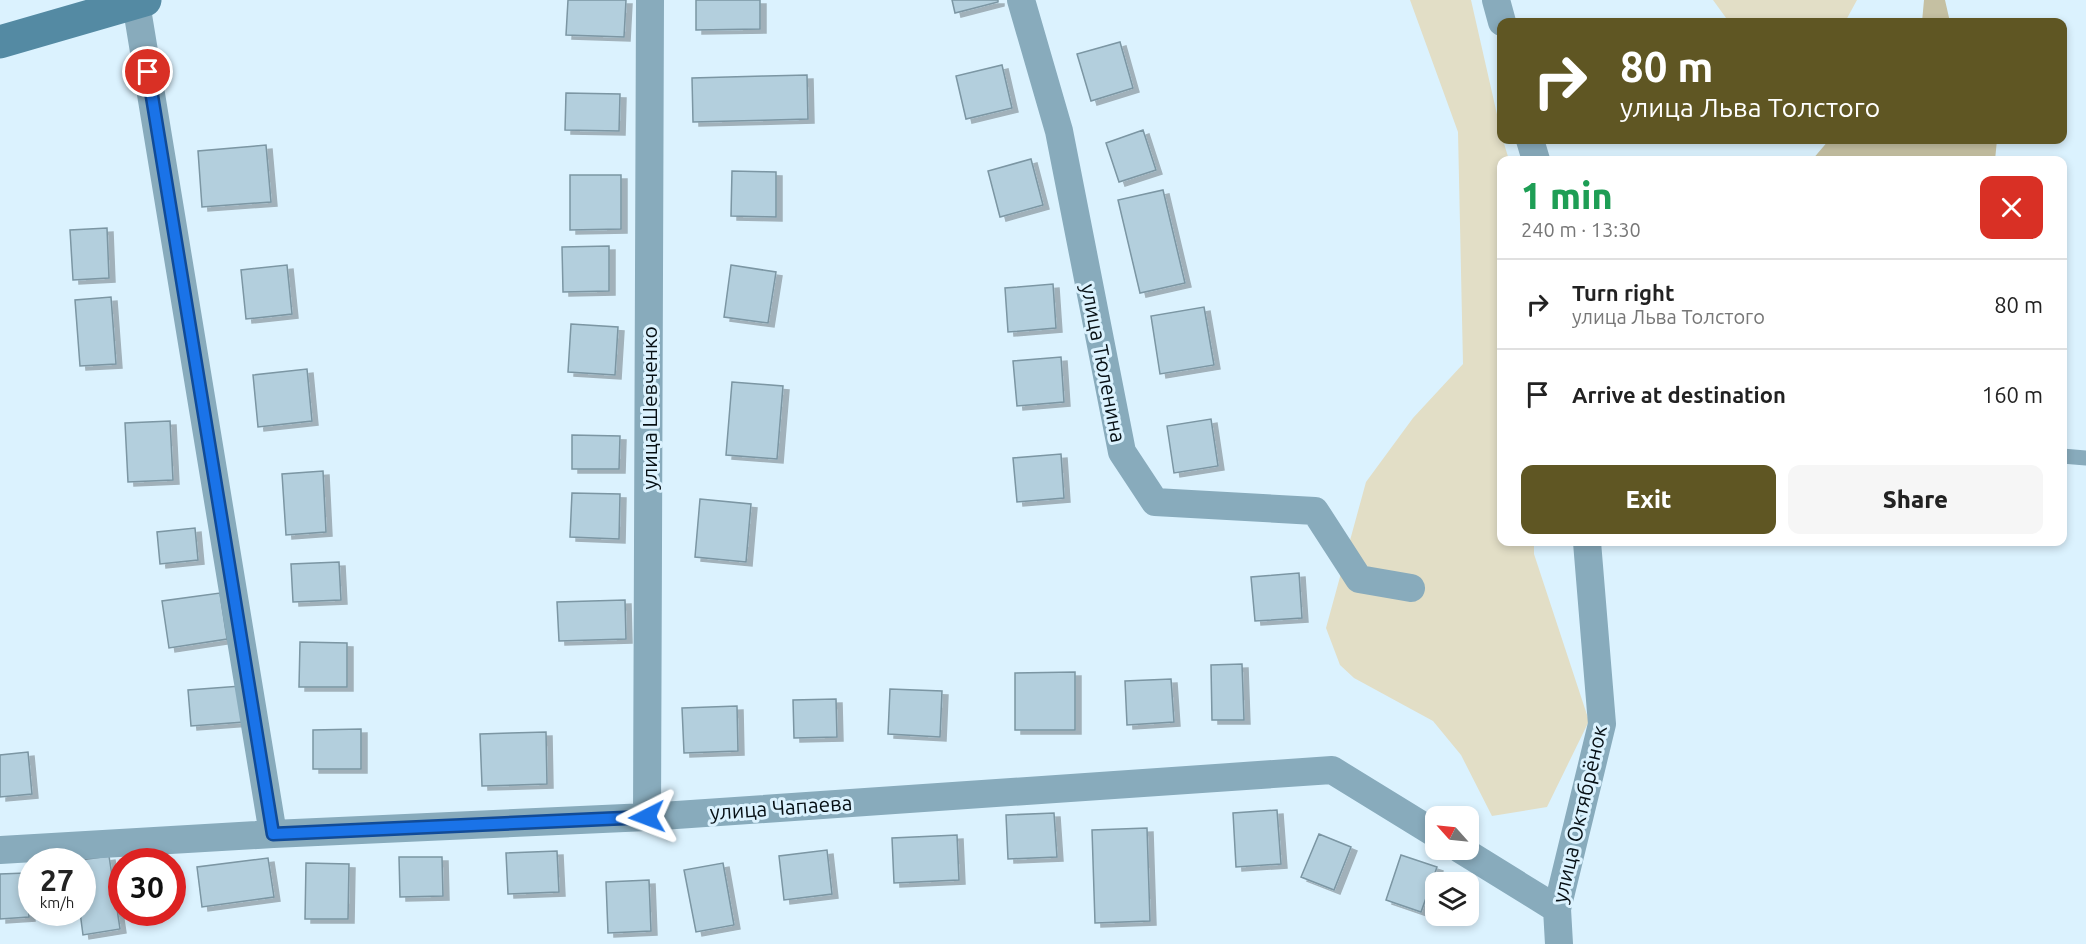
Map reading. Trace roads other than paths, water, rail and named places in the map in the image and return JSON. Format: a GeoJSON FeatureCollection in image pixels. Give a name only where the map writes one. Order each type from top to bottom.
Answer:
{"type":"FeatureCollection","features":[{"type":"Feature","properties":{"kind":"street","name":"улица Шевченко"},"geometry":{"type":"LineString","coordinates":[[647,817],[650,0]]}},
{"type":"Feature","properties":{"kind":"street","name":"улица Тюленина"},"geometry":{"type":"LineString","coordinates":[[1021,0],[1059,131],[1122,452],[1155,501],[1315,511],[1359,579],[1411,588]]}},
{"type":"Feature","properties":{"kind":"street"},"geometry":{"type":"LineString","coordinates":[[1496,0],[1501,18]]}},
{"type":"Feature","properties":{"kind":"street"},"geometry":{"type":"LineString","coordinates":[[0,42],[140,1],[273,834]]}},
{"type":"Feature","properties":{"kind":"street","name":"улица Октябрёнок"},"geometry":{"type":"LineString","coordinates":[[1559,944],[1557,909],[1602,724],[1587,546]]}},
{"type":"Feature","properties":{"kind":"street","name":"улица Чапаева"},"geometry":{"type":"LineString","coordinates":[[0,850],[273,834],[647,817],[1332,770],[1425,827]]}},
{"type":"Feature","properties":{"kind":"street"},"geometry":{"type":"LineString","coordinates":[[1478,860],[1557,909]]}},
{"type":"Feature","properties":{"kind":"lane"},"geometry":{"type":"LineString","coordinates":[[2067,456],[2086,458]]}}]}
